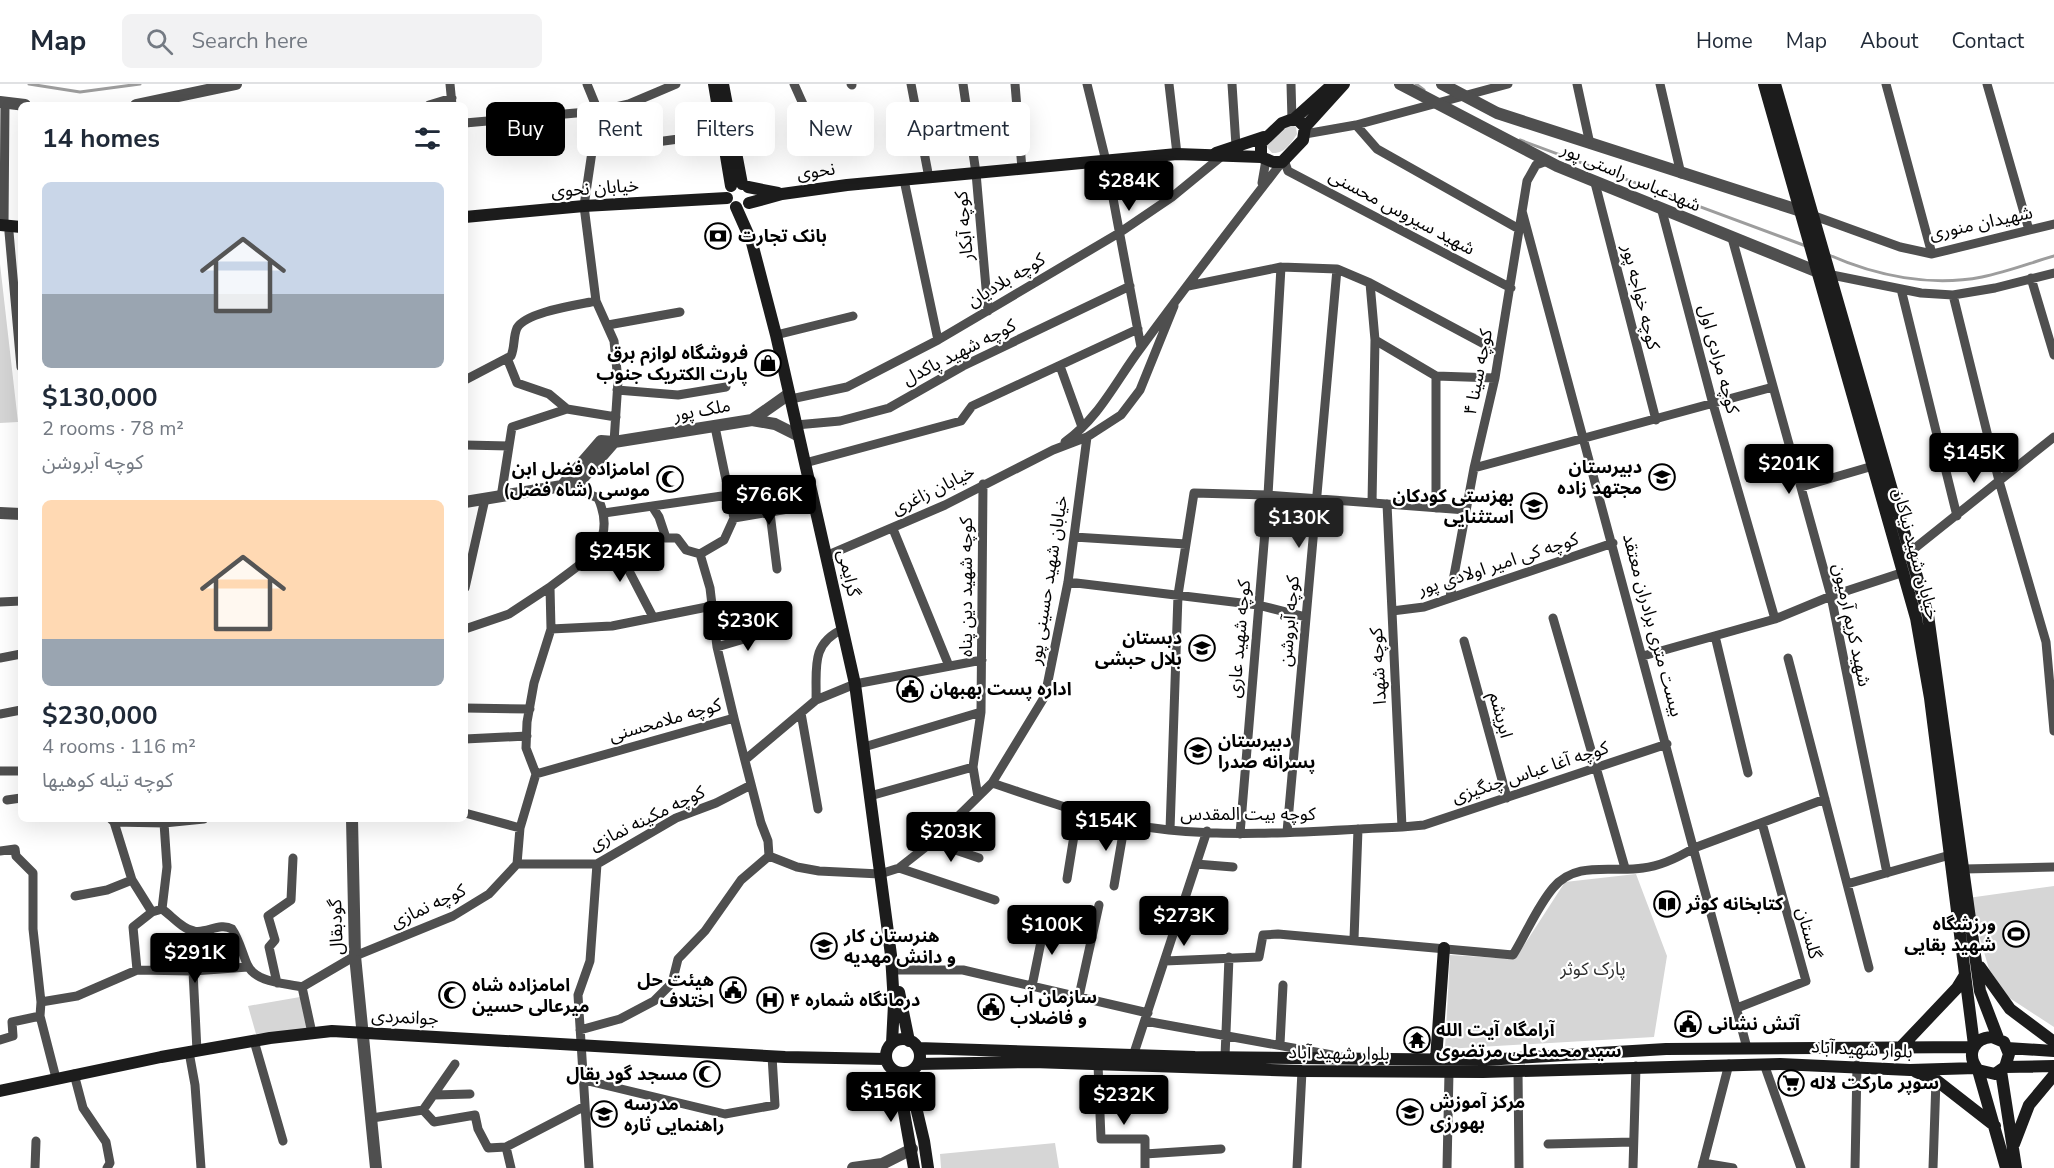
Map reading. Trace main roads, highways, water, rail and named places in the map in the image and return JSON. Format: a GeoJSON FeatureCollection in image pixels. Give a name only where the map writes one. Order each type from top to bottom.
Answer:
{"type":"FeatureCollection","features":[{"type":"Feature","properties":{"kind":"main road"},"geometry":{"type":"LineString","coordinates":[[714,84],[740,196]]}},
{"type":"Feature","properties":{"kind":"main road"},"geometry":{"type":"LineString","coordinates":[[723,84],[740,196]]}},
{"type":"Feature","properties":{"kind":"main road"},"geometry":{"type":"LineString","coordinates":[[1305,131],[1314,111],[1333,84]]}},
{"type":"Feature","properties":{"kind":"main road"},"geometry":{"type":"LineString","coordinates":[[1217,155],[1236,146],[1264,138],[1282,123],[1314,111],[1344,84]]}},
{"type":"Feature","properties":{"kind":"main road","name":"خیابان شهید نیاکان"},"geometry":{"type":"LineString","coordinates":[[1764,84],[1801,211],[1825,273],[1910,552],[1933,642],[1976,960],[1985,1010],[2003,1043]]}},
{"type":"Feature","properties":{"kind":"main road","name":"خیابان شهید نیاکان"},"geometry":{"type":"LineString","coordinates":[[1775,84],[1814,215],[1825,273],[1873,466],[1904,572],[1923,653],[1974,1046]]}},
{"type":"Feature","properties":{"kind":"main road"},"geometry":{"type":"LineString","coordinates":[[1292,120],[1298,120],[1305,131]]}},
{"type":"Feature","properties":{"kind":"main road","name":"نحوی"},"geometry":{"type":"LineString","coordinates":[[740,196],[782,194],[1177,154],[1283,161],[1303,140],[1305,131]]}},
{"type":"Feature","properties":{"kind":"main road"},"geometry":{"type":"LineString","coordinates":[[1264,138],[1260,149],[1264,158]]}},
{"type":"Feature","properties":{"kind":"main road","name":"خیابان نحوی"},"geometry":{"type":"LineString","coordinates":[[468,218],[584,206],[740,196]]}},
{"type":"Feature","properties":{"kind":"main road","name":"گرایمی"},"geometry":{"type":"LineString","coordinates":[[740,196],[776,335],[855,684],[891,955]]}},
{"type":"Feature","properties":{"kind":"main road"},"geometry":{"type":"LineString","coordinates":[[1436,1059],[1444,948]]}},
{"type":"Feature","properties":{"kind":"main road"},"geometry":{"type":"LineString","coordinates":[[891,955],[914,1044],[908,1070],[914,1168]]}},
{"type":"Feature","properties":{"kind":"main road"},"geometry":{"type":"LineString","coordinates":[[891,955],[894,1004],[892,1043],[886,1051],[886,1059],[908,1070]]}},
{"type":"Feature","properties":{"kind":"main road"},"geometry":{"type":"LineString","coordinates":[[1976,960],[2010,1009],[2054,1042]]}},
{"type":"Feature","properties":{"kind":"main road"},"geometry":{"type":"LineString","coordinates":[[1901,1047],[1957,988],[1965,975]]}},
{"type":"Feature","properties":{"kind":"main road","name":"جوانمردی"},"geometry":{"type":"LineString","coordinates":[[0,1091],[74,1074],[254,1041],[312,1033],[362,1033],[772,1056],[886,1059]]}},
{"type":"Feature","properties":{"kind":"main road"},"geometry":{"type":"LineString","coordinates":[[2006,1168],[1986,1094],[1971,1058],[1974,1046],[1985,1037],[2003,1043],[2054,1051]]}},
{"type":"Feature","properties":{"kind":"main road","name":"بلوار شهید آباد"},"geometry":{"type":"LineString","coordinates":[[892,1043],[898,1040],[933,1048],[1226,1057],[1484,1060],[1666,1049],[1974,1046]]}},
{"type":"Feature","properties":{"kind":"main road"},"geometry":{"type":"LineString","coordinates":[[2003,1043],[2009,1054],[2003,1069],[2004,1091],[2016,1168]]}},
{"type":"Feature","properties":{"kind":"main road"},"geometry":{"type":"LineString","coordinates":[[932,1064],[933,1048]]}},
{"type":"Feature","properties":{"kind":"main road","name":"بلوار شهید آباد"},"geometry":{"type":"LineString","coordinates":[[908,1070],[932,1064],[1033,1062],[1302,1071],[1449,1072],[1764,1064],[1857,1065],[1910,1070],[1977,1069]]}},
{"type":"Feature","properties":{"kind":"main road"},"geometry":{"type":"LineString","coordinates":[[1977,1069],[1989,1074],[2003,1069],[2054,1066]]}},
{"type":"Feature","properties":{"kind":"main road"},"geometry":{"type":"LineString","coordinates":[[908,1070],[928,1168]]}},
{"type":"Feature","properties":{"kind":"main road"},"geometry":{"type":"LineString","coordinates":[[1910,1070],[1936,1080],[1995,1126]]}},
{"type":"Feature","properties":{"kind":"main road"},"geometry":{"type":"LineString","coordinates":[[2013,1148],[2029,1105],[2054,1075]]}},
{"type":"Feature","properties":{"kind":"main road"},"geometry":{"type":"LineString","coordinates":[[1986,1094],[2004,1091]]}},
{"type":"Feature","properties":{"kind":"waterway"},"geometry":{"type":"LineString","coordinates":[[29,84],[80,92],[140,84]]}},
{"type":"Feature","properties":{"kind":"waterway"},"geometry":{"type":"LineString","coordinates":[[1416,84],[1424,90]]}},
{"type":"Feature","properties":{"kind":"waterway"},"geometry":{"type":"LineString","coordinates":[[1520,140],[1806,246]]}},
{"type":"Feature","properties":{"kind":"waterway"},"geometry":{"type":"LineString","coordinates":[[1829,255],[1885,274],[1943,281],[1991,275],[2054,256]]}},
{"type":"Feature","properties":{"kind":"place","name":"بانک تجارت"},"geometry":{"type":"Point","coordinates":[718,236]}},
{"type":"Feature","properties":{"kind":"place","name":"فروشگاه لوازم برق پارت الکتریک جنوب"},"geometry":{"type":"Point","coordinates":[768,363]}},
{"type":"Feature","properties":{"kind":"place","name":"دبیرستان مجتهد زاده"},"geometry":{"type":"Point","coordinates":[1662,477]}},
{"type":"Feature","properties":{"kind":"place","name":"امامزاده فضل ابن موسی (شاه فضل)"},"geometry":{"type":"Point","coordinates":[670,479]}},
{"type":"Feature","properties":{"kind":"place","name":"بهزستی کودکان استثنایی"},"geometry":{"type":"Point","coordinates":[1534,506]}},
{"type":"Feature","properties":{"kind":"place","name":"دبستان بلال حبشی"},"geometry":{"type":"Point","coordinates":[1202,648]}},
{"type":"Feature","properties":{"kind":"place","name":"اداره پست بهبهان"},"geometry":{"type":"Point","coordinates":[910,689]}},
{"type":"Feature","properties":{"kind":"place","name":"دبیرستان پسرانه صدرا"},"geometry":{"type":"Point","coordinates":[1198,751]}},
{"type":"Feature","properties":{"kind":"place","name":"کتابخانه کوثر"},"geometry":{"type":"Point","coordinates":[1667,904]}},
{"type":"Feature","properties":{"kind":"place","name":"ورزشگاه شهید بقایی"},"geometry":{"type":"Point","coordinates":[2016,934]}},
{"type":"Feature","properties":{"kind":"place","name":"هنرستان کار و دانش مهدیه"},"geometry":{"type":"Point","coordinates":[824,946]}},
{"type":"Feature","properties":{"kind":"place","name":"هیئت حل اختلاف"},"geometry":{"type":"Point","coordinates":[733,990]}},
{"type":"Feature","properties":{"kind":"place","name":"امامزاده شاه میرعالی حسین"},"geometry":{"type":"Point","coordinates":[452,995]}},
{"type":"Feature","properties":{"kind":"place","name":"درمانگاه شماره ۴"},"geometry":{"type":"Point","coordinates":[770,1000]}},
{"type":"Feature","properties":{"kind":"place","name":"سازمان آب و فاضلاب"},"geometry":{"type":"Point","coordinates":[991,1007]}},
{"type":"Feature","properties":{"kind":"place","name":"آتش نشانی"},"geometry":{"type":"Point","coordinates":[1688,1024]}},
{"type":"Feature","properties":{"kind":"place","name":"آرامگاه آیت الله سید محمدعلی مرتضوی"},"geometry":{"type":"Point","coordinates":[1417,1040]}},
{"type":"Feature","properties":{"kind":"place","name":"مسجد گود بقال"},"geometry":{"type":"Point","coordinates":[707,1074]}},
{"type":"Feature","properties":{"kind":"place","name":"سوپر مارکت لاله"},"geometry":{"type":"Point","coordinates":[1791,1083]}},
{"type":"Feature","properties":{"kind":"place","name":"مرکز آموزش بهورزی"},"geometry":{"type":"Point","coordinates":[1410,1112]}},
{"type":"Feature","properties":{"kind":"place","name":"مدرسه راهنمایی ثاره"},"geometry":{"type":"Point","coordinates":[604,1114]}},
{"type":"Feature","properties":{"kind":"park label","name":"پارک کوثر"},"geometry":{"type":"Point","coordinates":[1593,969]}}]}
